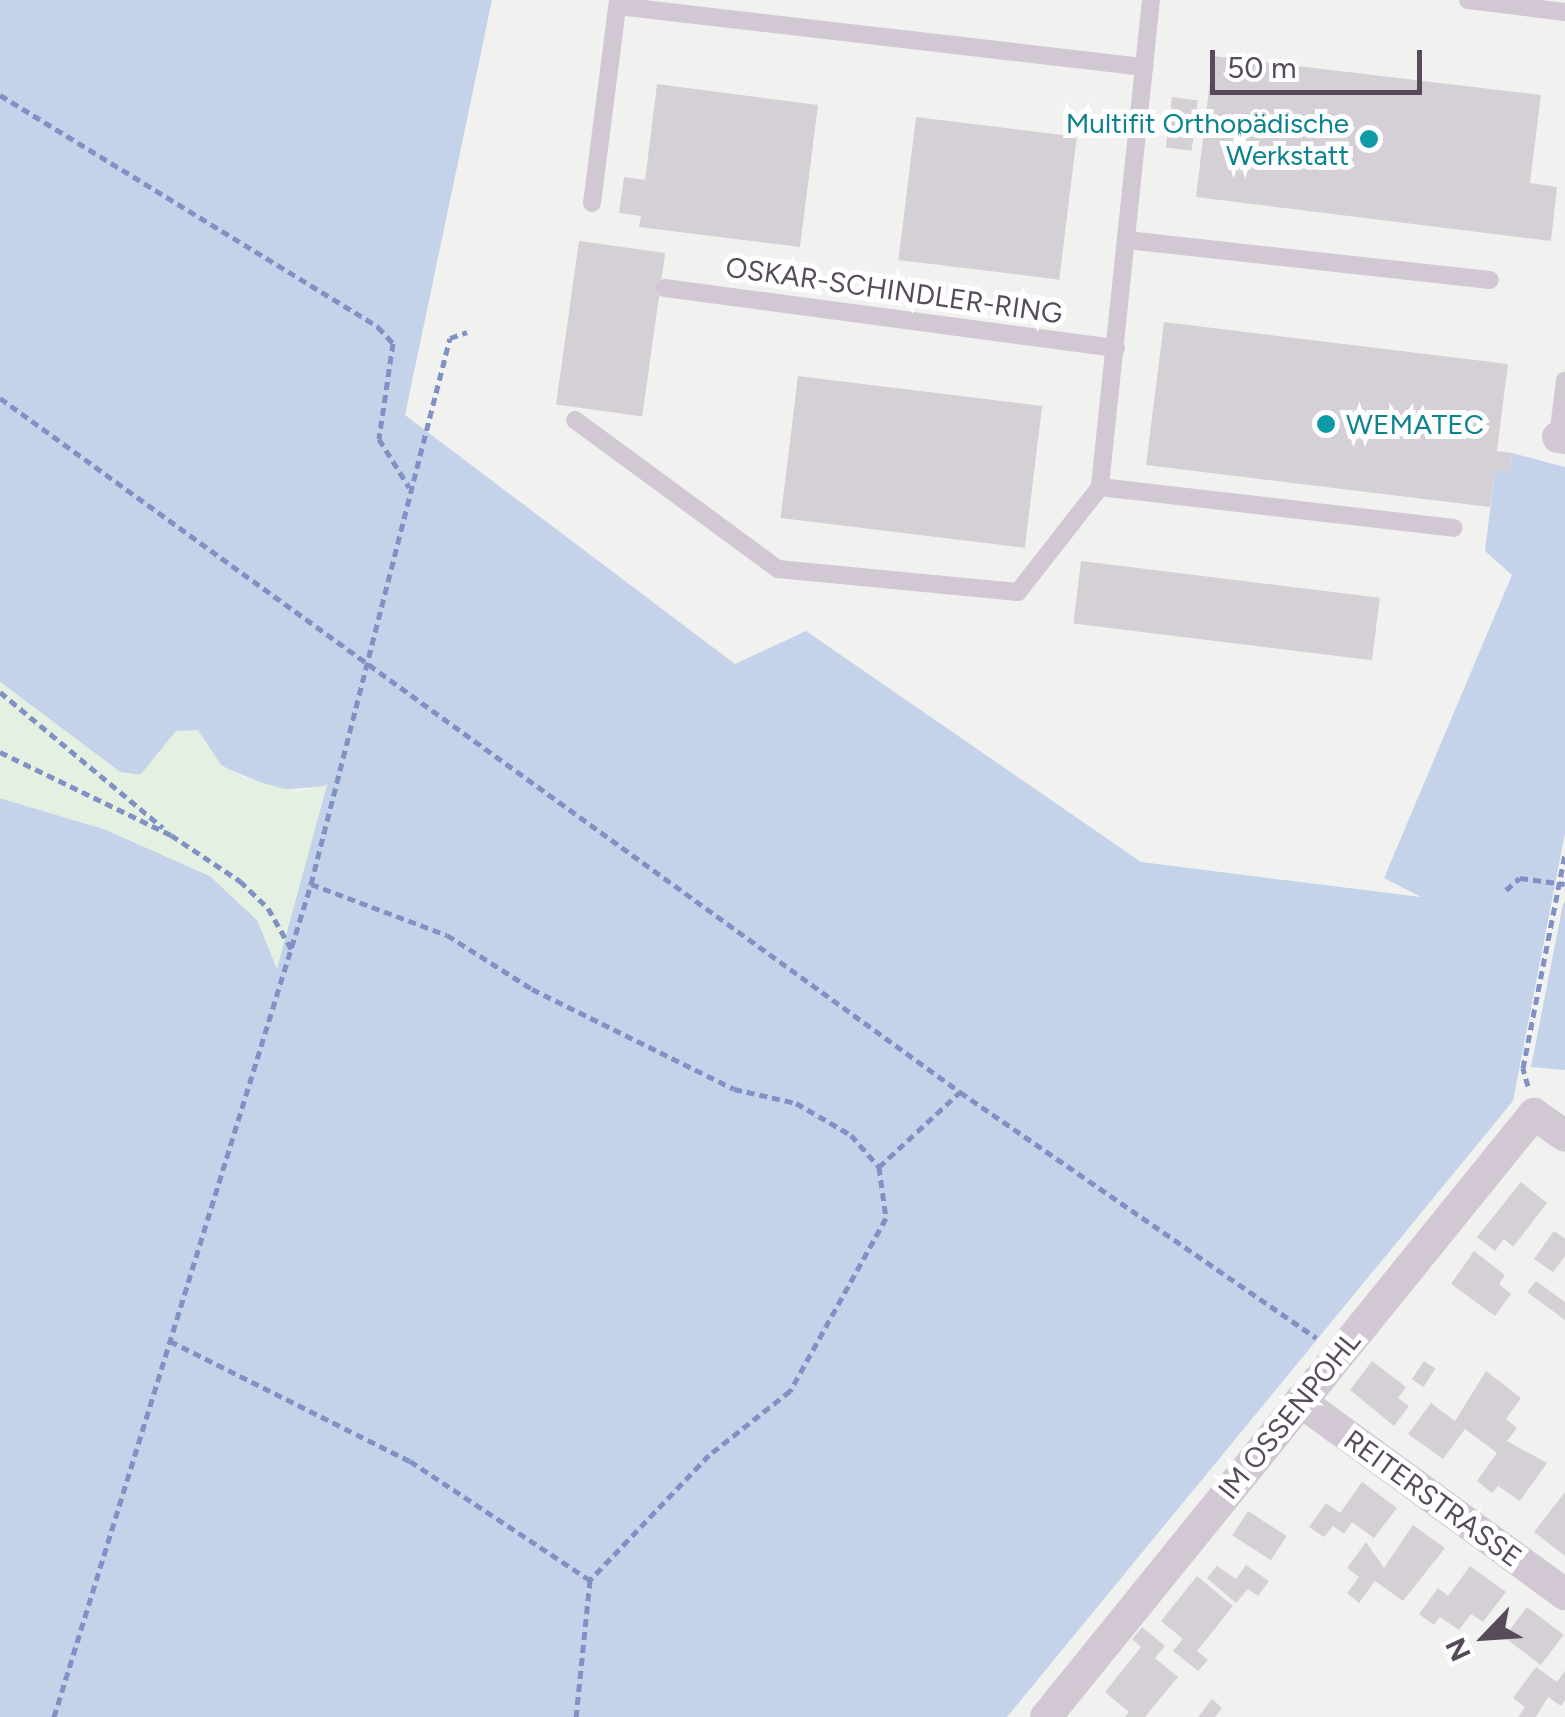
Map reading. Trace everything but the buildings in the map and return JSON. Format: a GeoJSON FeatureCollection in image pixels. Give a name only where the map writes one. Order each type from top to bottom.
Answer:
{"type":"FeatureCollection","features":[{"type":"Feature","properties":{"kind":"street"},"geometry":{"type":"LineString","coordinates":[[1534,1114],[1565,1136]]}},
{"type":"Feature","properties":{"kind":"street","name":"IM OSSENPOHL"},"geometry":{"type":"LineString","coordinates":[[1062,1711],[1300,1401],[1534,1114]]}},
{"type":"Feature","properties":{"kind":"street","name":"REITERSTRASSE"},"geometry":{"type":"LineString","coordinates":[[1300,1401],[1565,1594]]}},
{"type":"Feature","properties":{"kind":"lane"},"geometry":{"type":"LineString","coordinates":[[574,420],[778,569],[1018,592],[1100,488],[1151,0]]}},
{"type":"Feature","properties":{"kind":"lane"},"geometry":{"type":"LineString","coordinates":[[1468,0],[1565,12]]}},
{"type":"Feature","properties":{"kind":"lane"},"geometry":{"type":"LineString","coordinates":[[592,203],[618,3],[1144,67]]}},
{"type":"Feature","properties":{"kind":"lane"},"geometry":{"type":"LineString","coordinates":[[1127,240],[1490,280]]}},
{"type":"Feature","properties":{"kind":"lane","name":"OSKAR-SCHINDLER-RING"},"geometry":{"type":"LineString","coordinates":[[666,288],[1116,348]]}},
{"type":"Feature","properties":{"kind":"lane"},"geometry":{"type":"LineString","coordinates":[[1562,438],[1565,380]]}},
{"type":"Feature","properties":{"kind":"lane"},"geometry":{"type":"LineString","coordinates":[[1100,488],[1454,528]]}},
{"type":"Feature","properties":{"kind":"path"},"geometry":{"type":"LineString","coordinates":[[0,95],[378,327],[393,342],[378,439],[408,487]]}},
{"type":"Feature","properties":{"kind":"path"},"geometry":{"type":"LineString","coordinates":[[54,1717],[311,884],[408,487],[450,338],[466,332]]}},
{"type":"Feature","properties":{"kind":"path"},"geometry":{"type":"LineString","coordinates":[[0,398],[960,1092],[1339,1354]]}},
{"type":"Feature","properties":{"kind":"path"},"geometry":{"type":"LineString","coordinates":[[0,692],[171,834],[268,908],[292,950]]}},
{"type":"Feature","properties":{"kind":"path"},"geometry":{"type":"LineString","coordinates":[[0,752],[171,834]]}},
{"type":"Feature","properties":{"kind":"path"},"geometry":{"type":"LineString","coordinates":[[1534,1114],[1524,1068],[1556,882],[1565,854]]}},
{"type":"Feature","properties":{"kind":"path"},"geometry":{"type":"LineString","coordinates":[[1506,890],[1520,878],[1565,884]]}},
{"type":"Feature","properties":{"kind":"path"},"geometry":{"type":"LineString","coordinates":[[311,884],[446,935],[532,988],[734,1088],[796,1103],[851,1135],[880,1167],[886,1218],[790,1391],[709,1454],[590,1580],[576,1717]]}},
{"type":"Feature","properties":{"kind":"path"},"geometry":{"type":"LineString","coordinates":[[880,1167],[960,1092]]}},
{"type":"Feature","properties":{"kind":"path"},"geometry":{"type":"LineString","coordinates":[[170,1340],[410,1461],[590,1580]]}},
{"type":"Feature","properties":{"kind":"shaded area"},"geometry":{"type":"Polygon","coordinates":[[[0,0],[492,0],[405,415],[735,664],[806,631],[1141,862],[1421,897],[1384,878],[1512,575],[1485,551],[1495,470],[1510,472],[1512,453],[1565,467],[1565,833],[1513,1101],[1007,1717],[0,1717],[0,798],[104,829],[210,876],[257,920],[327,786],[279,790],[221,766],[209,751],[170,743],[140,775],[120,772],[0,682],[0,0]]]}},
{"type":"Feature","properties":{"kind":"shaded area"},"geometry":{"type":"Polygon","coordinates":[[[1565,901],[1565,1070],[1531,1067],[1563,904],[1565,901]]]}},
{"type":"Feature","properties":{"kind":"sand"},"geometry":{"type":"Polygon","coordinates":[[[0,682],[120,772],[140,775],[176,731],[198,730],[221,765],[244,778],[297,792],[327,785],[277,969],[257,920],[210,876],[104,829],[0,798],[0,682]]]}},
{"type":"Feature","properties":{"kind":"place","name":"Multifit Orthopädische Werkstatt"},"geometry":{"type":"Point","coordinates":[1369,139]}},
{"type":"Feature","properties":{"kind":"place","name":"WEMATEC"},"geometry":{"type":"Point","coordinates":[1326,424]}}]}
